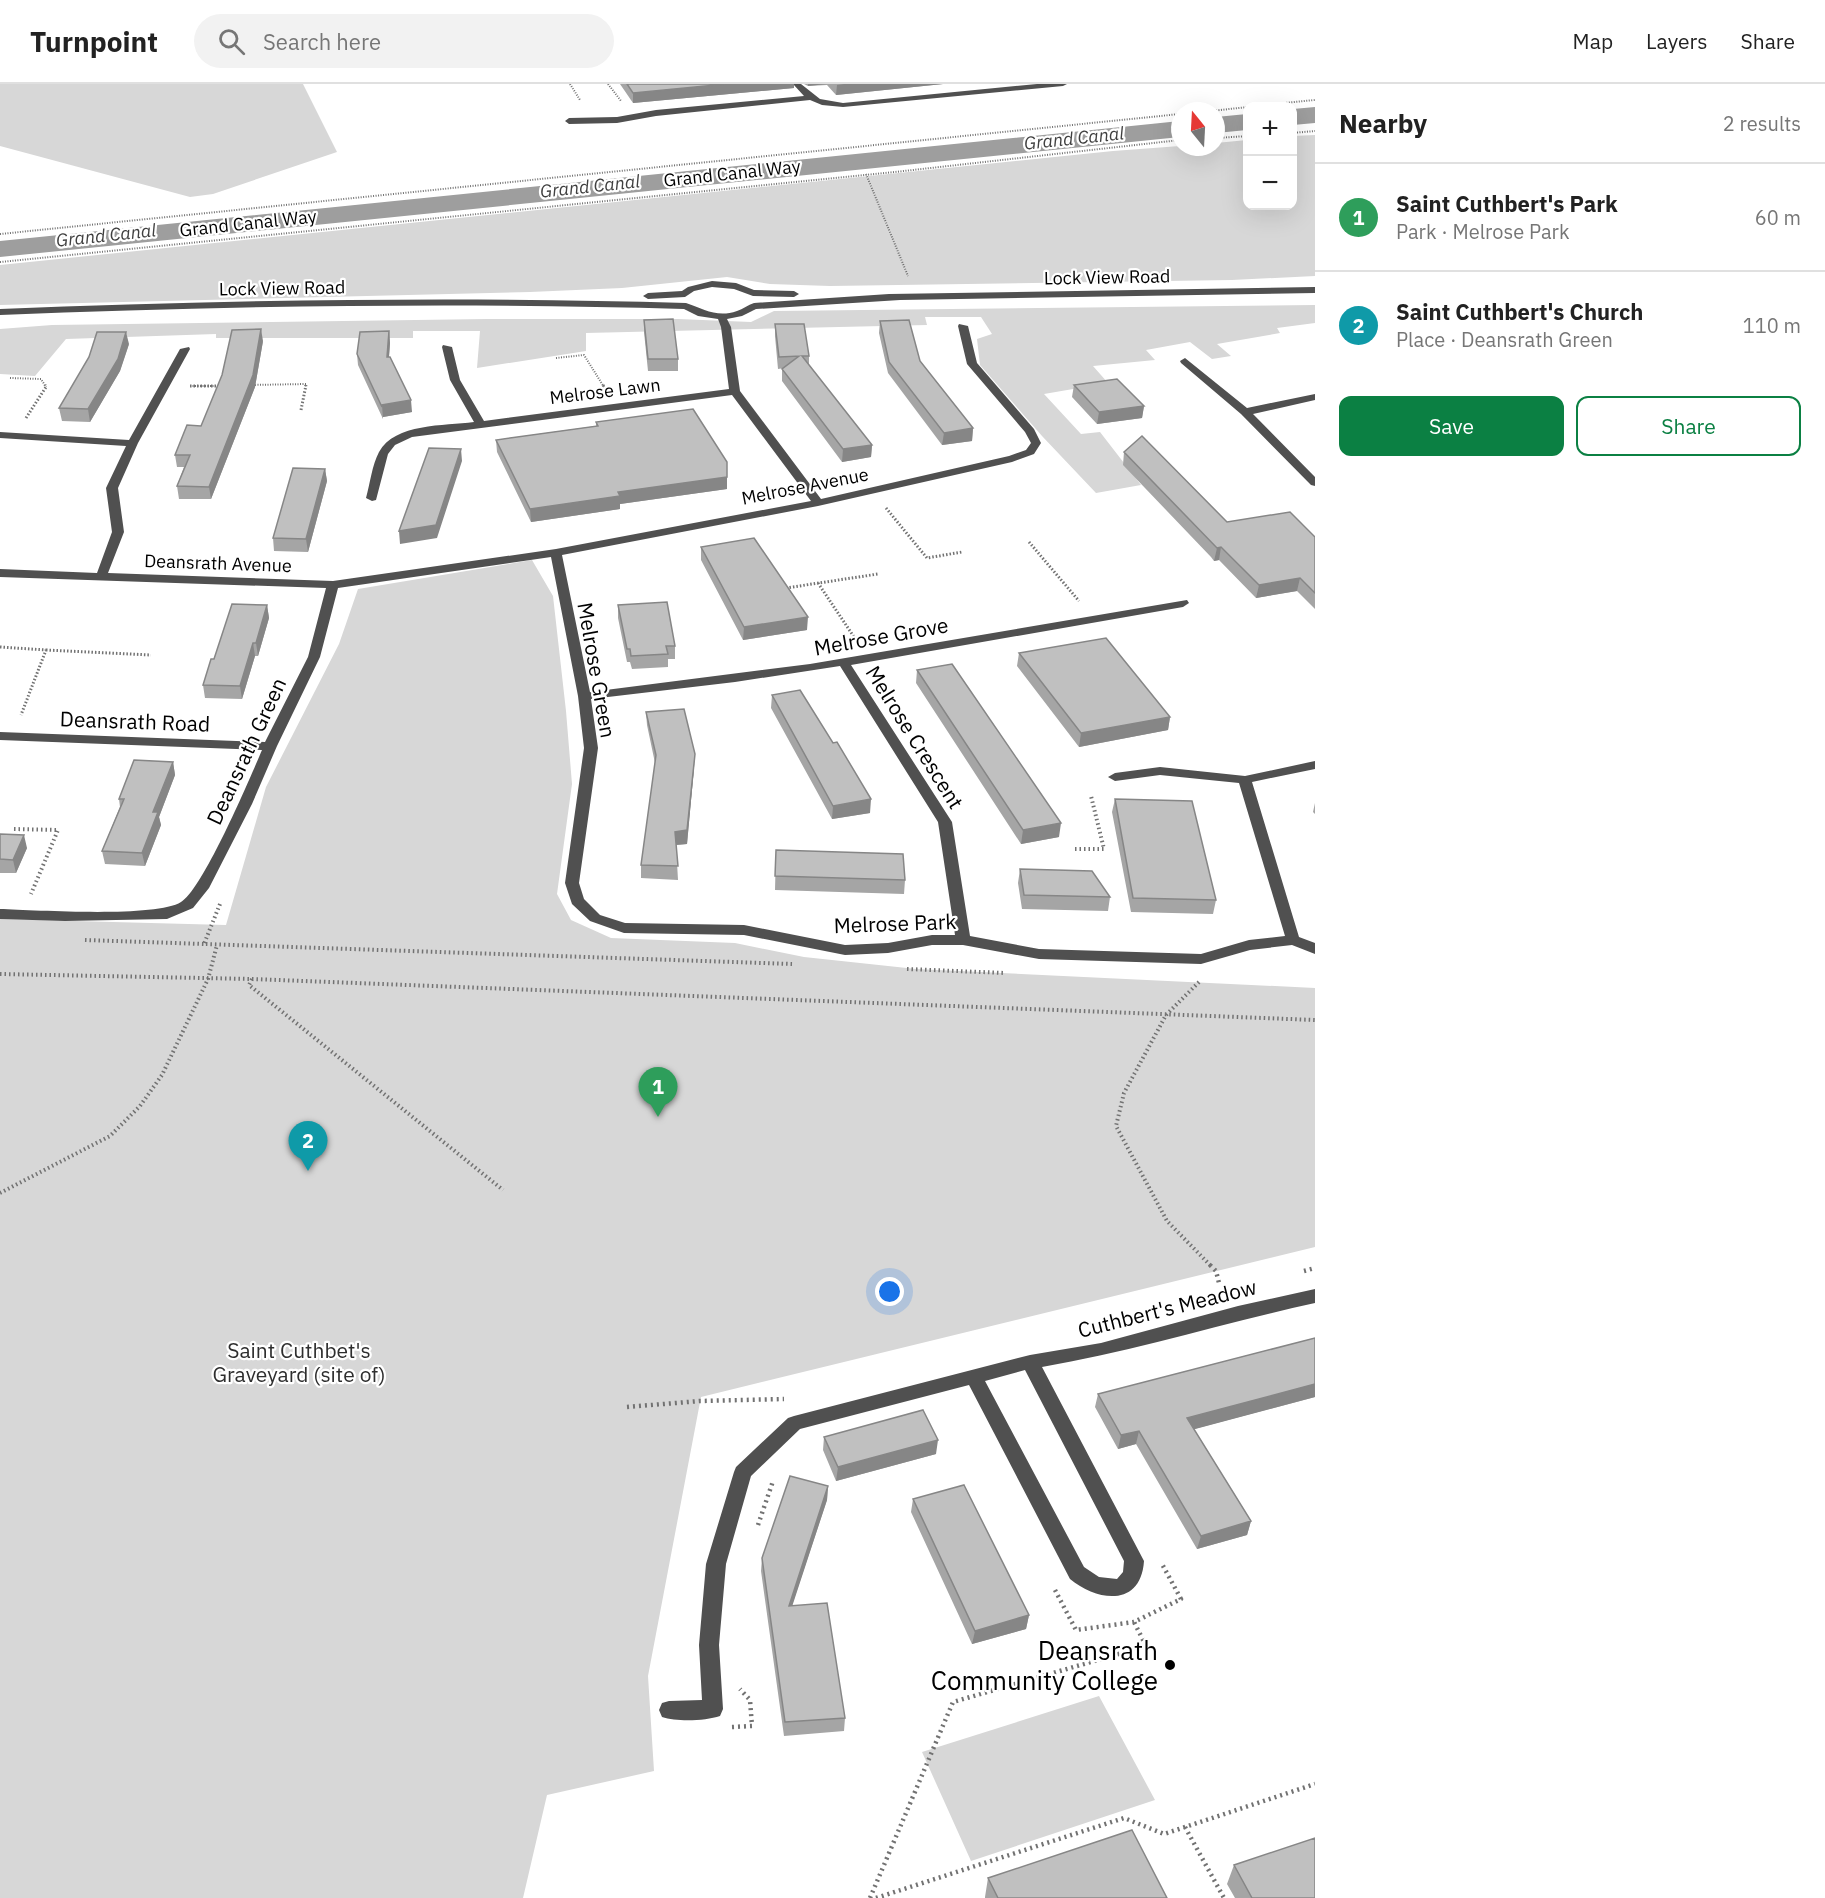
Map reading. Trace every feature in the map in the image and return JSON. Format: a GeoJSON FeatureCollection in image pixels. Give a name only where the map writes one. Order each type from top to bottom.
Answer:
{"type":"FeatureCollection","features":[{"type":"Feature","properties":{"kind":"street"},"geometry":{"type":"LineString","coordinates":[[797,84],[809,98],[818,102],[843,105],[1063,84]]}},
{"type":"Feature","properties":{"kind":"street"},"geometry":{"type":"LineString","coordinates":[[569,121],[617,120],[656,113],[809,98]]}},
{"type":"Feature","properties":{"kind":"street","name":"Lock View Road"},"geometry":{"type":"LineString","coordinates":[[564,302],[685,294],[701,286],[718,284],[736,286],[753,293],[899,297],[1315,290]]}},
{"type":"Feature","properties":{"kind":"street"},"geometry":{"type":"LineString","coordinates":[[753,293],[756,302],[754,306]]}},
{"type":"Feature","properties":{"kind":"street"},"geometry":{"type":"LineString","coordinates":[[685,294],[683,302],[686,306]]}},
{"type":"Feature","properties":{"kind":"street","name":"Lock View Road"},"geometry":{"type":"LineString","coordinates":[[0,312],[137,307],[564,302],[686,306],[700,314],[721,316],[742,313],[754,306],[899,297]]}},
{"type":"Feature","properties":{"kind":"street"},"geometry":{"type":"LineString","coordinates":[[721,316],[726,327],[735,391],[818,503]]}},
{"type":"Feature","properties":{"kind":"street","name":"Melrose Avenue"},"geometry":{"type":"LineString","coordinates":[[434,570],[556,553],[818,503],[1012,459],[1030,452],[1036,443],[1030,431],[972,364],[963,326]]}},
{"type":"Feature","properties":{"kind":"street"},"geometry":{"type":"LineString","coordinates":[[447,347],[455,380],[480,424]]}},
{"type":"Feature","properties":{"kind":"street"},"geometry":{"type":"LineString","coordinates":[[101,577],[118,532],[112,488],[132,443],[185,349]]}},
{"type":"Feature","properties":{"kind":"street"},"geometry":{"type":"LineString","coordinates":[[1185,361],[1245,412],[1315,483]]}},
{"type":"Feature","properties":{"kind":"street","name":"Melrose Lawn"},"geometry":{"type":"LineString","coordinates":[[372,498],[384,454],[391,444],[409,434],[735,391]]}},
{"type":"Feature","properties":{"kind":"street"},"geometry":{"type":"LineString","coordinates":[[1245,412],[1315,397]]}},
{"type":"Feature","properties":{"kind":"street"},"geometry":{"type":"LineString","coordinates":[[0,435],[132,443]]}},
{"type":"Feature","properties":{"kind":"street","name":"Melrose Green"},"geometry":{"type":"LineString","coordinates":[[556,553],[585,696],[591,748],[572,883],[577,901]]}},
{"type":"Feature","properties":{"kind":"street","name":"Deansrath Avenue"},"geometry":{"type":"LineString","coordinates":[[0,573],[333,585],[434,570]]}},
{"type":"Feature","properties":{"kind":"street","name":"Deansrath Green"},"geometry":{"type":"LineString","coordinates":[[0,914],[65,916],[167,914],[189,905],[202,888],[245,804],[270,746],[314,657],[333,585]]}},
{"type":"Feature","properties":{"kind":"street","name":"Melrose Grove"},"geometry":{"type":"LineString","coordinates":[[585,696],[674,688],[844,663],[1183,603]]}},
{"type":"Feature","properties":{"kind":"street","name":"Melrose Crescent"},"geometry":{"type":"LineString","coordinates":[[844,663],[945,822],[963,940]]}},
{"type":"Feature","properties":{"kind":"street","name":"Deansrath Road"},"geometry":{"type":"LineString","coordinates":[[0,736],[270,746]]}},
{"type":"Feature","properties":{"kind":"street"},"geometry":{"type":"LineString","coordinates":[[1115,777],[1160,771],[1245,780],[1315,765]]}},
{"type":"Feature","properties":{"kind":"street"},"geometry":{"type":"LineString","coordinates":[[1245,780],[1293,940]]}},
{"type":"Feature","properties":{"kind":"street","name":"Melrose Park"},"geometry":{"type":"LineString","coordinates":[[577,901],[595,918],[624,928],[744,930],[845,950],[888,948],[932,940],[963,940],[1039,954],[1201,959],[1249,945],[1293,940],[1315,949]]}},
{"type":"Feature","properties":{"kind":"street","name":"Cuthbert's Meadow"},"geometry":{"type":"LineString","coordinates":[[669,1710],[713,1709],[710,1645],[716,1564],[743,1472],[794,1423],[1029,1362],[1101,1350],[1238,1313],[1315,1296]]}},
{"type":"Feature","properties":{"kind":"street"},"geometry":{"type":"LineString","coordinates":[[974,1377],[1077,1573],[1097,1587],[1106,1589],[1122,1586],[1128,1581],[1134,1569],[1131,1554],[1029,1362]]}},
{"type":"Feature","properties":{"kind":"path"},"geometry":{"type":"LineString","coordinates":[[1295,102],[1315,100]]}},
{"type":"Feature","properties":{"kind":"path"},"geometry":{"type":"LineString","coordinates":[[1225,109],[1243,108]]}},
{"type":"Feature","properties":{"kind":"path"},"geometry":{"type":"LineString","coordinates":[[0,234],[564,179],[1171,115]]}},
{"type":"Feature","properties":{"kind":"path"},"geometry":{"type":"LineString","coordinates":[[1297,133],[1315,131]]}},
{"type":"Feature","properties":{"kind":"path"},"geometry":{"type":"LineString","coordinates":[[1225,137],[1243,136]]}},
{"type":"Feature","properties":{"kind":"path","name":"Grand Canal Way"},"geometry":{"type":"LineString","coordinates":[[0,262],[1171,141]]}},
{"type":"Feature","properties":{"kind":"path"},"geometry":{"type":"LineString","coordinates":[[866,174],[916,297]]}},
{"type":"Feature","properties":{"kind":"path"},"geometry":{"type":"LineString","coordinates":[[556,358],[584,355],[605,389]]}},
{"type":"Feature","properties":{"kind":"path"},"geometry":{"type":"LineString","coordinates":[[10,378],[41,379],[46,387],[24,420]]}},
{"type":"Feature","properties":{"kind":"path"},"geometry":{"type":"LineString","coordinates":[[248,385],[306,384],[301,411]]}},
{"type":"Feature","properties":{"kind":"path"},"geometry":{"type":"LineString","coordinates":[[190,386],[225,386]]}},
{"type":"Feature","properties":{"kind":"path"},"geometry":{"type":"LineString","coordinates":[[873,491],[927,558],[962,552]]}},
{"type":"Feature","properties":{"kind":"path"},"geometry":{"type":"LineString","coordinates":[[1029,542],[1082,604]]}},
{"type":"Feature","properties":{"kind":"path"},"geometry":{"type":"LineString","coordinates":[[786,588],[878,574]]}},
{"type":"Feature","properties":{"kind":"path"},"geometry":{"type":"LineString","coordinates":[[818,583],[858,642]]}},
{"type":"Feature","properties":{"kind":"path"},"geometry":{"type":"LineString","coordinates":[[0,647],[151,656]]}},
{"type":"Feature","properties":{"kind":"path"},"geometry":{"type":"LineString","coordinates":[[18,722],[46,650]]}},
{"type":"Feature","properties":{"kind":"path"},"geometry":{"type":"LineString","coordinates":[[1075,849],[1104,849],[1092,796]]}},
{"type":"Feature","properties":{"kind":"path"},"geometry":{"type":"LineString","coordinates":[[14,829],[57,830],[31,894]]}},
{"type":"Feature","properties":{"kind":"path"},"geometry":{"type":"LineString","coordinates":[[204,944],[223,897]]}},
{"type":"Feature","properties":{"kind":"path"},"geometry":{"type":"LineString","coordinates":[[79,940],[794,964]]}},
{"type":"Feature","properties":{"kind":"path"},"geometry":{"type":"LineString","coordinates":[[0,1193],[111,1136],[140,1106],[162,1075],[208,979],[217,945]]}},
{"type":"Feature","properties":{"kind":"path"},"geometry":{"type":"LineString","coordinates":[[901,968],[1009,973]]}},
{"type":"Feature","properties":{"kind":"path"},"geometry":{"type":"LineString","coordinates":[[0,974],[252,979],[1315,1020]]}},
{"type":"Feature","properties":{"kind":"path"},"geometry":{"type":"LineString","coordinates":[[252,979],[249,985],[503,1190]]}},
{"type":"Feature","properties":{"kind":"path"},"geometry":{"type":"LineString","coordinates":[[1188,980],[1200,980],[1166,1015],[1124,1093],[1116,1126],[1167,1221],[1216,1271],[1219,1282]]}},
{"type":"Feature","properties":{"kind":"path"},"geometry":{"type":"LineString","coordinates":[[754,1536],[776,1472]]}},
{"type":"Feature","properties":{"kind":"path"},"geometry":{"type":"LineString","coordinates":[[1050,1578],[1076,1630],[1134,1622],[1181,1599],[1159,1559]]}},
{"type":"Feature","properties":{"kind":"path"},"geometry":{"type":"LineString","coordinates":[[870,1898],[952,1702],[1146,1646],[1134,1622]]}},
{"type":"Feature","properties":{"kind":"path"},"geometry":{"type":"LineString","coordinates":[[730,1728],[752,1726],[750,1700],[735,1684]]}},
{"type":"Feature","properties":{"kind":"path"},"geometry":{"type":"LineString","coordinates":[[876,1898],[1125,1818],[1164,1834],[1315,1784]]}},
{"type":"Feature","properties":{"kind":"path"},"geometry":{"type":"LineString","coordinates":[[1185,1827],[1224,1898]]}},
{"type":"Feature","properties":{"kind":"green space"},"geometry":{"type":"Polygon","coordinates":[[[0,84],[303,84],[337,152],[213,194],[190,197],[0,146],[0,84]]]}},
{"type":"Feature","properties":{"kind":"green space"},"geometry":{"type":"Polygon","coordinates":[[[1315,135],[1315,276],[1232,280],[830,286],[770,284],[727,277],[622,288],[530,292],[0,305],[0,265],[1113,151],[1171,147],[1171,156],[1225,156],[1225,142],[1243,140],[1243,210],[1297,210],[1297,136],[1315,135]]]}},
{"type":"Feature","properties":{"kind":"green space"},"geometry":{"type":"Polygon","coordinates":[[[1315,305],[1315,323],[1277,328],[1280,333],[1217,344],[1231,356],[1212,359],[1190,342],[1146,350],[1155,360],[1093,366],[1108,383],[1044,394],[1081,434],[1100,432],[1141,485],[1096,493],[980,365],[977,339],[992,334],[981,317],[925,317],[927,325],[586,333],[586,351],[477,368],[480,331],[413,331],[413,338],[216,338],[216,334],[66,339],[35,376],[0,374],[0,329],[52,325],[487,319],[678,319],[751,322],[774,311],[1315,305]]]}},
{"type":"Feature","properties":{"kind":"green space","name":"Saint Cuthbet's Graveyard (site of)"},"geometry":{"type":"Polygon","coordinates":[[[532,560],[553,596],[566,711],[572,784],[557,894],[571,920],[611,938],[735,943],[804,957],[916,969],[1315,988],[1315,1247],[701,1397],[648,1676],[654,1771],[547,1795],[523,1898],[0,1898],[0,919],[226,925],[266,787],[339,644],[358,589],[532,560]]]}},
{"type":"Feature","properties":{"kind":"green space"},"geometry":{"type":"Polygon","coordinates":[[[1099,1696],[1155,1800],[971,1861],[922,1752],[1099,1696]]]}},
{"type":"Feature","properties":{"kind":"water"},"geometry":{"type":"Polygon","coordinates":[[[1315,107],[1315,123],[1297,125],[1297,109],[1315,107]]]}},
{"type":"Feature","properties":{"kind":"water"},"geometry":{"type":"Polygon","coordinates":[[[1243,114],[1243,130],[1225,132],[1225,116],[1243,114]]]}},
{"type":"Feature","properties":{"kind":"water","name":"Grand Canal"},"geometry":{"type":"Polygon","coordinates":[[[1171,122],[1171,138],[0,257],[0,241],[1171,122]]]}},
{"type":"Feature","properties":{"kind":"building"},"geometry":{"type":"Polygon","coordinates":[[[627,84],[726,84],[633,93],[627,84]]]}},
{"type":"Feature","properties":{"kind":"building"},"geometry":{"type":"Polygon","coordinates":[[[673,319],[678,359],[648,359],[644,320],[673,319]]]}},
{"type":"Feature","properties":{"kind":"building"},"geometry":{"type":"Polygon","coordinates":[[[909,320],[920,361],[973,428],[944,433],[889,362],[880,321],[909,320]]]}},
{"type":"Feature","properties":{"kind":"building"},"geometry":{"type":"Polygon","coordinates":[[[775,324],[804,324],[809,356],[802,356],[872,445],[843,449],[782,369],[799,356],[779,357],[775,324]]]}},
{"type":"Feature","properties":{"kind":"building"},"geometry":{"type":"Polygon","coordinates":[[[261,329],[253,375],[209,487],[177,486],[190,455],[175,455],[187,425],[201,426],[222,375],[232,330],[261,329]]]}},
{"type":"Feature","properties":{"kind":"building"},"geometry":{"type":"Polygon","coordinates":[[[389,331],[387,357],[390,357],[411,400],[382,405],[382,407],[357,354],[360,332],[389,331]]]}},
{"type":"Feature","properties":{"kind":"building"},"geometry":{"type":"Polygon","coordinates":[[[97,332],[126,332],[118,359],[88,409],[59,408],[89,357],[97,332]]]}},
{"type":"Feature","properties":{"kind":"building"},"geometry":{"type":"Polygon","coordinates":[[[1117,379],[1144,406],[1099,412],[1074,385],[1117,379]]]}},
{"type":"Feature","properties":{"kind":"building"},"geometry":{"type":"Polygon","coordinates":[[[693,409],[727,462],[727,477],[618,492],[620,496],[530,509],[496,440],[598,426],[596,422],[693,409]]]}},
{"type":"Feature","properties":{"kind":"building"},"geometry":{"type":"Polygon","coordinates":[[[1142,436],[1227,522],[1290,512],[1315,537],[1315,593],[1300,578],[1259,585],[1221,547],[1217,548],[1124,452],[1142,436]]]}},
{"type":"Feature","properties":{"kind":"building"},"geometry":{"type":"Polygon","coordinates":[[[429,448],[461,449],[436,525],[399,531],[429,448]]]}},
{"type":"Feature","properties":{"kind":"building"},"geometry":{"type":"Polygon","coordinates":[[[293,468],[325,469],[306,539],[273,538],[293,468]]]}},
{"type":"Feature","properties":{"kind":"building"},"geometry":{"type":"Polygon","coordinates":[[[754,538],[808,617],[744,627],[701,547],[754,538]]]}},
{"type":"Feature","properties":{"kind":"building"},"geometry":{"type":"Polygon","coordinates":[[[667,602],[675,646],[666,646],[668,654],[631,656],[630,649],[627,649],[618,605],[667,602]]]}},
{"type":"Feature","properties":{"kind":"building"},"geometry":{"type":"Polygon","coordinates":[[[232,604],[267,605],[256,643],[253,643],[240,686],[203,685],[211,659],[214,659],[232,604]]]}},
{"type":"Feature","properties":{"kind":"building"},"geometry":{"type":"Polygon","coordinates":[[[1106,638],[1170,717],[1081,733],[1019,653],[1106,638]]]}},
{"type":"Feature","properties":{"kind":"building"},"geometry":{"type":"Polygon","coordinates":[[[952,664],[1061,823],[1023,830],[917,670],[952,664]]]}},
{"type":"Feature","properties":{"kind":"building"},"geometry":{"type":"Polygon","coordinates":[[[800,690],[833,743],[837,742],[871,799],[833,806],[772,695],[800,690]]]}},
{"type":"Feature","properties":{"kind":"building"},"geometry":{"type":"Polygon","coordinates":[[[684,709],[695,754],[687,830],[675,832],[678,866],[641,865],[656,755],[646,712],[684,709]]]}},
{"type":"Feature","properties":{"kind":"building"},"geometry":{"type":"Polygon","coordinates":[[[134,760],[173,762],[153,812],[158,812],[142,853],[102,851],[124,799],[119,799],[134,760]]]}},
{"type":"Feature","properties":{"kind":"building"},"geometry":{"type":"Polygon","coordinates":[[[1115,799],[1192,801],[1216,900],[1133,898],[1115,799]]]}},
{"type":"Feature","properties":{"kind":"building"},"geometry":{"type":"Polygon","coordinates":[[[0,834],[24,835],[13,860],[0,859],[0,834]]]}},
{"type":"Feature","properties":{"kind":"building"},"geometry":{"type":"Polygon","coordinates":[[[776,850],[903,854],[905,880],[775,876],[776,850]]]}},
{"type":"Feature","properties":{"kind":"building"},"geometry":{"type":"Polygon","coordinates":[[[1020,869],[1092,871],[1110,897],[1024,895],[1020,869]]]}},
{"type":"Feature","properties":{"kind":"building"},"geometry":{"type":"Polygon","coordinates":[[[1315,1338],[1315,1384],[1187,1418],[1251,1521],[1201,1536],[1139,1431],[1121,1435],[1098,1394],[1315,1338]]]}},
{"type":"Feature","properties":{"kind":"building"},"geometry":{"type":"Polygon","coordinates":[[[923,1410],[938,1440],[838,1467],[824,1437],[923,1410]]]}},
{"type":"Feature","properties":{"kind":"building"},"geometry":{"type":"Polygon","coordinates":[[[790,1476],[828,1486],[789,1606],[827,1603],[845,1718],[785,1722],[762,1558],[790,1476]]]}},
{"type":"Feature","properties":{"kind":"building"},"geometry":{"type":"Polygon","coordinates":[[[964,1485],[1029,1615],[975,1631],[913,1499],[964,1485]]]}},
{"type":"Feature","properties":{"kind":"building"},"geometry":{"type":"Polygon","coordinates":[[[1132,1830],[1167,1898],[998,1898],[988,1878],[1132,1830]]]}},
{"type":"Feature","properties":{"kind":"building"},"geometry":{"type":"Polygon","coordinates":[[[1315,1838],[1315,1898],[1252,1898],[1234,1865],[1315,1838]]]}},
{"type":"Feature","properties":{"kind":"place","name":"Saint Cuthbert's Park"},"geometry":{"type":"Point","coordinates":[658,1117]}},
{"type":"Feature","properties":{"kind":"place","name":"Saint Cuthbert's Church"},"geometry":{"type":"Point","coordinates":[308,1171]}},
{"type":"Feature","properties":{"kind":"place","name":"Deansrath Community College"},"geometry":{"type":"Point","coordinates":[1170,1665]}}]}
